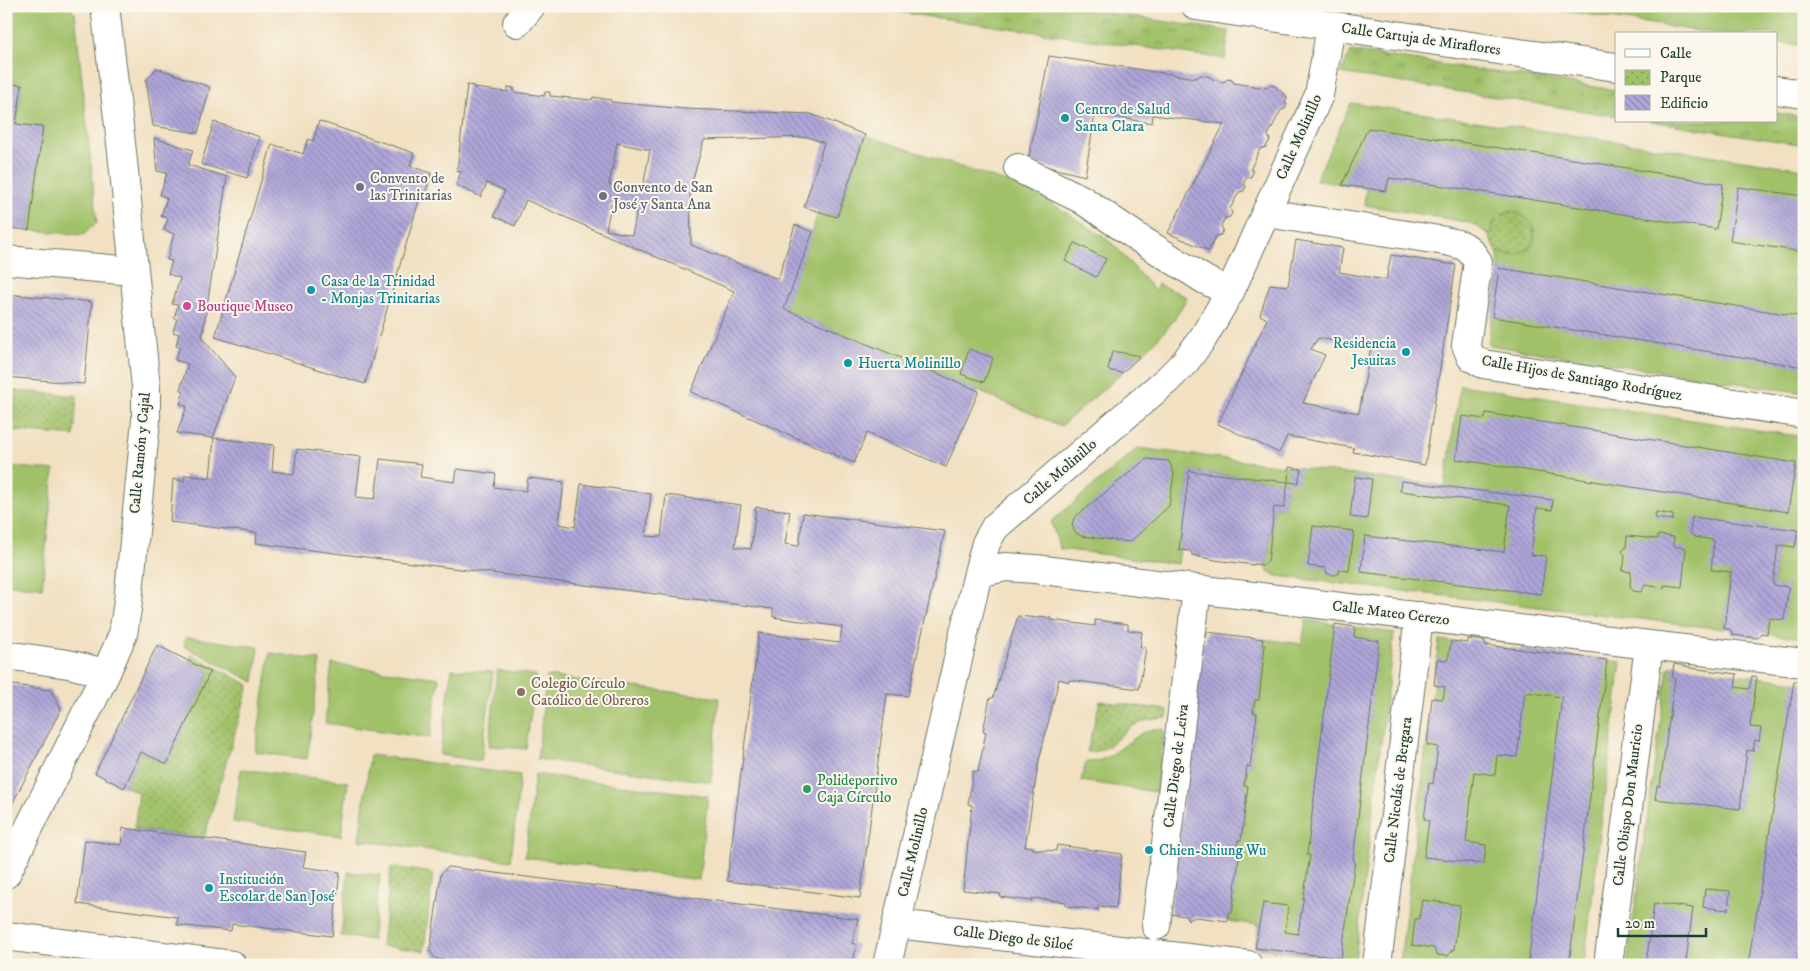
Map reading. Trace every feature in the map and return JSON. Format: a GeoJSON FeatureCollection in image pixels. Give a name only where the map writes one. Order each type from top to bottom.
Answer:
{"type":"FeatureCollection","features":[{"type":"Feature","properties":{"kind":"street","name":"Calle Ramón y Cajal"},"geometry":{"type":"LineString","coordinates":[[6,874],[106,672],[123,634],[128,602],[146,420],[146,387],[105,6]]}},
{"type":"Feature","properties":{"kind":"street","name":"Calle Cartuja de Miraflores"},"geometry":{"type":"LineString","coordinates":[[1196,6],[1615,67]]}},
{"type":"Feature","properties":{"kind":"street","name":"Calle Molinillo"},"geometry":{"type":"LineString","coordinates":[[887,965],[986,543],[996,527],[1167,380],[1185,362],[1203,338],[1230,292],[1320,95],[1331,26]]}},
{"type":"Feature","properties":{"kind":"street"},"geometry":{"type":"LineString","coordinates":[[1778,90],[1804,94]]}},
{"type":"Feature","properties":{"kind":"street"},"geometry":{"type":"LineString","coordinates":[[1018,168],[1081,199],[1140,240],[1205,280],[1230,292]]}},
{"type":"Feature","properties":{"kind":"street","name":"Calle Hijos de Santiago Rodríguez"},"geometry":{"type":"LineString","coordinates":[[1266,213],[1446,241],[1460,244],[1472,251],[1478,262],[1466,345],[1471,357],[1483,364],[1804,414]]}},
{"type":"Feature","properties":{"kind":"street"},"geometry":{"type":"LineString","coordinates":[[6,260],[133,271]]}},
{"type":"Feature","properties":{"kind":"street","name":"Calle Mateo Cerezo"},"geometry":{"type":"LineString","coordinates":[[978,573],[1005,567],[1035,569],[1804,663]]}},
{"type":"Feature","properties":{"kind":"street","name":"Calle Diego de Leiva"},"geometry":{"type":"LineString","coordinates":[[1156,926],[1195,605]]}},
{"type":"Feature","properties":{"kind":"street","name":"Calle Nicolás de Bergara"},"geometry":{"type":"LineString","coordinates":[[1377,965],[1419,616]]}},
{"type":"Feature","properties":{"kind":"street","name":"Calle Obispo Don Mauricio"},"geometry":{"type":"LineString","coordinates":[[1608,965],[1649,645]]}},
{"type":"Feature","properties":{"kind":"street"},"geometry":{"type":"LineString","coordinates":[[6,655],[68,664],[106,672]]}},
{"type":"Feature","properties":{"kind":"street","name":"Calle Diego de Siloé"},"geometry":{"type":"LineString","coordinates":[[897,924],[1248,965]]}},
{"type":"Feature","properties":{"kind":"street"},"geometry":{"type":"LineString","coordinates":[[6,936],[232,965]]}},
{"type":"Feature","properties":{"kind":"green space"},"geometry":{"type":"Polygon","coordinates":[[[6,6],[68,6],[75,13],[97,223],[83,235],[29,230],[43,127],[16,124],[22,85],[6,83],[6,6]]]}},
{"type":"Feature","properties":{"kind":"green space"},"geometry":{"type":"Polygon","coordinates":[[[855,6],[1061,6],[1229,31],[1225,59],[855,6]]]}},
{"type":"Feature","properties":{"kind":"green space"},"geometry":{"type":"Polygon","coordinates":[[[1530,6],[1804,6],[1804,46],[1778,42],[1778,32],[1706,32],[1530,6]]]}},
{"type":"Feature","properties":{"kind":"green space"},"geometry":{"type":"Polygon","coordinates":[[[1351,51],[1615,90],[1615,116],[1340,73],[1351,51]]]}},
{"type":"Feature","properties":{"kind":"green space"},"geometry":{"type":"Polygon","coordinates":[[[1351,103],[1804,169],[1804,393],[1488,345],[1499,268],[1498,254],[1501,252],[1515,255],[1523,252],[1533,243],[1535,233],[1531,224],[1524,217],[1514,212],[1504,213],[1496,219],[1491,233],[1488,234],[1473,224],[1466,222],[1364,205],[1366,188],[1316,180],[1351,103]]]}},
{"type":"Feature","properties":{"kind":"green space"},"geometry":{"type":"Polygon","coordinates":[[[1778,113],[1804,117],[1804,145],[1656,122],[1778,122],[1778,113]]]}},
{"type":"Feature","properties":{"kind":"green space"},"geometry":{"type":"Polygon","coordinates":[[[865,135],[1033,191],[1114,245],[1155,291],[1158,284],[1187,297],[1177,315],[1166,329],[1140,356],[1112,351],[1109,370],[1122,373],[1061,426],[784,309],[819,211],[837,217],[865,135]]]}},
{"type":"Feature","properties":{"kind":"green space"},"geometry":{"type":"Polygon","coordinates":[[[1512,212],[1524,216],[1531,222],[1534,231],[1533,240],[1529,248],[1522,253],[1512,255],[1501,252],[1498,254],[1488,234],[1491,233],[1493,225],[1498,219],[1512,212]]]}},
{"type":"Feature","properties":{"kind":"green space"},"geometry":{"type":"Polygon","coordinates":[[[1460,385],[1804,437],[1804,638],[1767,634],[1780,528],[1736,523],[1724,629],[1276,576],[1268,571],[1265,563],[1268,562],[1274,507],[1284,508],[1287,482],[1189,471],[1178,564],[1060,549],[1051,522],[1138,448],[1445,486],[1460,385]]]}},
{"type":"Feature","properties":{"kind":"green space"},"geometry":{"type":"Polygon","coordinates":[[[6,390],[77,396],[74,436],[6,430],[6,390]]]}},
{"type":"Feature","properties":{"kind":"green space"},"geometry":{"type":"Polygon","coordinates":[[[6,466],[54,470],[42,588],[6,584],[6,466]]]}},
{"type":"Feature","properties":{"kind":"green space"},"geometry":{"type":"Polygon","coordinates":[[[1306,620],[1394,633],[1355,960],[1255,948],[1259,925],[1228,921],[1228,912],[1232,913],[1239,858],[1236,857],[1238,840],[1241,840],[1248,787],[1244,786],[1247,766],[1250,767],[1257,713],[1253,713],[1255,700],[1259,700],[1265,646],[1262,645],[1263,639],[1302,644],[1306,620]]]}},
{"type":"Feature","properties":{"kind":"green space"},"geometry":{"type":"Polygon","coordinates":[[[186,637],[259,647],[254,682],[184,646],[186,637]]]}},
{"type":"Feature","properties":{"kind":"green space"},"geometry":{"type":"Polygon","coordinates":[[[1439,640],[1621,662],[1584,965],[1416,965],[1400,963],[1439,640]]]}},
{"type":"Feature","properties":{"kind":"green space"},"geometry":{"type":"Polygon","coordinates":[[[270,653],[320,660],[307,759],[255,752],[270,653]]]}},
{"type":"Feature","properties":{"kind":"green space"},"geometry":{"type":"Polygon","coordinates":[[[192,655],[249,685],[204,838],[134,829],[139,793],[125,786],[141,752],[167,764],[210,672],[189,661],[192,655]]]}},
{"type":"Feature","properties":{"kind":"green space"},"geometry":{"type":"Polygon","coordinates":[[[332,664],[439,678],[430,738],[325,723],[332,664]]]}},
{"type":"Feature","properties":{"kind":"green space"},"geometry":{"type":"Polygon","coordinates":[[[1674,666],[1804,683],[1804,965],[1627,965],[1668,668],[1674,666]]]}},
{"type":"Feature","properties":{"kind":"green space"},"geometry":{"type":"Polygon","coordinates":[[[452,669],[493,672],[481,761],[440,755],[452,669]]]}},
{"type":"Feature","properties":{"kind":"green space"},"geometry":{"type":"Polygon","coordinates":[[[497,670],[536,675],[526,749],[489,746],[497,670]]]}},
{"type":"Feature","properties":{"kind":"green space"},"geometry":{"type":"Polygon","coordinates":[[[547,676],[719,698],[711,782],[537,759],[547,676]]]}},
{"type":"Feature","properties":{"kind":"green space"},"geometry":{"type":"Polygon","coordinates":[[[1100,701],[1168,710],[1167,718],[1139,723],[1103,749],[1087,752],[1100,701]]]}},
{"type":"Feature","properties":{"kind":"green space"},"geometry":{"type":"Polygon","coordinates":[[[1154,729],[1164,729],[1156,792],[1081,781],[1086,762],[1105,758],[1136,737],[1154,729]]]}},
{"type":"Feature","properties":{"kind":"green space"},"geometry":{"type":"Polygon","coordinates":[[[370,755],[520,775],[511,861],[359,840],[370,755]]]}},
{"type":"Feature","properties":{"kind":"green space"},"geometry":{"type":"Polygon","coordinates":[[[241,769],[348,782],[341,836],[233,822],[241,769]]]}},
{"type":"Feature","properties":{"kind":"green space"},"geometry":{"type":"Polygon","coordinates":[[[535,774],[708,796],[699,880],[525,857],[535,774]]]}},
{"type":"Feature","properties":{"kind":"green space"},"geometry":{"type":"Polygon","coordinates":[[[391,867],[433,873],[424,951],[382,946],[391,867]]]}},
{"type":"Feature","properties":{"kind":"green space"},"geometry":{"type":"Polygon","coordinates":[[[348,872],[380,875],[372,940],[341,936],[348,872]]]}},
{"type":"Feature","properties":{"kind":"building"},"geometry":{"type":"Polygon","coordinates":[[[1049,56],[1196,78],[1201,75],[1224,82],[1227,79],[1232,80],[1234,83],[1266,88],[1270,85],[1275,86],[1287,97],[1285,109],[1281,110],[1268,135],[1270,140],[1266,147],[1260,149],[1251,168],[1253,172],[1251,177],[1246,177],[1244,191],[1239,192],[1230,209],[1232,213],[1230,217],[1225,218],[1221,226],[1223,230],[1221,235],[1216,236],[1209,251],[1168,233],[1224,124],[1153,115],[1152,123],[1095,114],[1085,176],[1028,162],[1049,56]]]}},
{"type":"Feature","properties":{"kind":"building"},"geometry":{"type":"Polygon","coordinates":[[[157,68],[210,87],[198,133],[153,126],[146,80],[157,68]]]}},
{"type":"Feature","properties":{"kind":"building"},"geometry":{"type":"Polygon","coordinates":[[[6,83],[22,85],[16,124],[43,127],[29,230],[6,228],[6,83]]]}},
{"type":"Feature","properties":{"kind":"building"},"geometry":{"type":"Polygon","coordinates":[[[467,85],[474,86],[474,88],[508,92],[508,87],[514,88],[514,92],[544,96],[545,92],[550,92],[550,96],[592,100],[593,97],[611,100],[611,102],[685,109],[811,114],[865,135],[837,217],[804,207],[824,143],[808,137],[704,140],[690,189],[691,245],[778,279],[795,225],[813,232],[784,309],[979,391],[946,467],[867,433],[854,463],[691,392],[734,291],[526,200],[515,226],[494,216],[505,191],[487,183],[481,197],[456,185],[461,172],[457,171],[467,85]],[[617,143],[609,185],[642,192],[650,150],[617,143]],[[611,204],[606,230],[632,235],[637,209],[611,204]]]}},
{"type":"Feature","properties":{"kind":"building","name":"Casa de la Trinidad - Monjas Trinitarias"},"geometry":{"type":"Polygon","coordinates":[[[319,121],[414,153],[410,166],[431,173],[424,198],[420,197],[365,384],[215,337],[272,144],[303,154],[308,139],[313,141],[319,121]]]}},
{"type":"Feature","properties":{"kind":"building"},"geometry":{"type":"Polygon","coordinates":[[[214,122],[260,137],[247,178],[201,164],[214,122]]]}},
{"type":"Feature","properties":{"kind":"building"},"geometry":{"type":"Polygon","coordinates":[[[1368,128],[1723,184],[1716,229],[1389,178],[1386,191],[1342,185],[1368,128]]]}},
{"type":"Feature","properties":{"kind":"building"},"geometry":{"type":"Polygon","coordinates":[[[154,138],[193,150],[188,165],[227,177],[202,338],[235,377],[213,438],[177,433],[187,406],[180,404],[184,391],[180,389],[188,364],[175,360],[180,347],[176,346],[179,334],[173,332],[177,319],[174,318],[178,305],[172,304],[180,278],[168,274],[172,261],[167,260],[174,234],[164,230],[168,218],[161,216],[167,198],[160,195],[167,173],[157,171],[154,138]]]}},
{"type":"Feature","properties":{"kind":"building"},"geometry":{"type":"Polygon","coordinates":[[[1738,187],[1804,196],[1804,252],[1730,241],[1738,187]]]}},
{"type":"Feature","properties":{"kind":"building","name":"Residencia Jesuitas"},"geometry":{"type":"Polygon","coordinates":[[[1296,240],[1343,248],[1339,272],[1386,280],[1391,255],[1456,265],[1425,465],[1353,452],[1354,448],[1287,436],[1279,453],[1218,424],[1267,319],[1260,315],[1270,284],[1288,286],[1296,240]],[[1318,338],[1311,349],[1325,355],[1303,403],[1359,413],[1371,347],[1318,338]]]}},
{"type":"Feature","properties":{"kind":"building"},"geometry":{"type":"Polygon","coordinates":[[[1075,243],[1106,259],[1096,277],[1065,261],[1075,243]]]}},
{"type":"Feature","properties":{"kind":"building"},"geometry":{"type":"Polygon","coordinates":[[[1499,268],[1804,317],[1804,367],[1492,317],[1499,268]]]}},
{"type":"Feature","properties":{"kind":"building"},"geometry":{"type":"Polygon","coordinates":[[[6,294],[92,302],[84,384],[6,377],[6,294]]]}},
{"type":"Feature","properties":{"kind":"building"},"geometry":{"type":"Polygon","coordinates":[[[969,349],[993,358],[984,382],[961,374],[969,349]]]}},
{"type":"Feature","properties":{"kind":"building"},"geometry":{"type":"Polygon","coordinates":[[[1112,351],[1140,356],[1122,373],[1108,370],[1112,351]]]}},
{"type":"Feature","properties":{"kind":"building"},"geometry":{"type":"Polygon","coordinates":[[[1486,413],[1796,463],[1788,512],[1456,459],[1462,416],[1485,419],[1486,413]]]}},
{"type":"Feature","properties":{"kind":"building"},"geometry":{"type":"Polygon","coordinates":[[[214,438],[274,445],[272,471],[294,474],[297,449],[361,457],[356,497],[375,499],[380,459],[422,464],[420,477],[455,482],[457,469],[496,474],[494,487],[526,491],[528,478],[564,482],[559,524],[575,527],[581,484],[651,494],[646,536],[661,537],[666,495],[741,505],[735,547],[751,549],[756,507],[790,511],[785,544],[799,546],[803,513],[945,531],[908,696],[887,694],[860,898],[727,881],[759,633],[840,643],[842,627],[773,617],[773,609],[256,543],[257,533],[170,522],[173,479],[184,481],[185,475],[210,478],[214,438]]]}},
{"type":"Feature","properties":{"kind":"building"},"geometry":{"type":"Polygon","coordinates":[[[1146,459],[1169,461],[1174,474],[1169,506],[1130,542],[1081,536],[1075,532],[1072,525],[1074,518],[1146,459]]]}},
{"type":"Feature","properties":{"kind":"building"},"geometry":{"type":"Polygon","coordinates":[[[1289,467],[1301,469],[1298,483],[1288,482],[1289,467]]]}},
{"type":"Feature","properties":{"kind":"building"},"geometry":{"type":"Polygon","coordinates":[[[1189,471],[1288,482],[1284,508],[1274,507],[1268,562],[1264,565],[1254,565],[1215,560],[1192,555],[1191,551],[1179,550],[1189,471]]]}},
{"type":"Feature","properties":{"kind":"building"},"geometry":{"type":"Polygon","coordinates":[[[1355,477],[1372,479],[1367,519],[1350,517],[1355,477]]]}},
{"type":"Feature","properties":{"kind":"building"},"geometry":{"type":"Polygon","coordinates":[[[1401,481],[1553,500],[1552,510],[1537,508],[1531,555],[1546,556],[1541,594],[1361,572],[1365,536],[1504,552],[1510,505],[1400,491],[1401,481]]]}},
{"type":"Feature","properties":{"kind":"building"},"geometry":{"type":"Polygon","coordinates":[[[1656,512],[1673,515],[1673,520],[1655,518],[1656,512]]]}},
{"type":"Feature","properties":{"kind":"building"},"geometry":{"type":"Polygon","coordinates":[[[1692,517],[1798,530],[1795,547],[1778,545],[1773,585],[1789,587],[1784,620],[1769,618],[1767,634],[1761,633],[1757,638],[1733,635],[1730,629],[1724,629],[1731,572],[1711,570],[1714,540],[1694,537],[1690,533],[1692,517]]]}},
{"type":"Feature","properties":{"kind":"building"},"geometry":{"type":"Polygon","coordinates":[[[1313,526],[1354,531],[1349,571],[1339,570],[1339,573],[1336,575],[1327,574],[1326,568],[1308,566],[1313,526]]]}},
{"type":"Feature","properties":{"kind":"building"},"geometry":{"type":"Polygon","coordinates":[[[1658,535],[1674,537],[1673,546],[1686,548],[1682,587],[1664,585],[1664,588],[1645,585],[1641,592],[1633,591],[1630,586],[1631,572],[1621,570],[1624,566],[1625,555],[1622,551],[1626,548],[1627,536],[1658,539],[1658,535]]]}},
{"type":"Feature","properties":{"kind":"building"},"geometry":{"type":"Polygon","coordinates":[[[1018,616],[1039,618],[1039,616],[1051,618],[1051,620],[1095,626],[1095,620],[1128,624],[1128,630],[1142,632],[1140,647],[1146,648],[1139,689],[1069,680],[1069,682],[1059,679],[1039,760],[1025,847],[1056,851],[1057,845],[1122,854],[1116,908],[1098,906],[1098,910],[1066,906],[1066,902],[1032,898],[1032,901],[1000,897],[1001,894],[963,890],[972,805],[968,804],[973,771],[978,772],[986,732],[983,731],[990,698],[993,698],[1018,616]]]}},
{"type":"Feature","properties":{"kind":"building"},"geometry":{"type":"Polygon","coordinates":[[[1335,624],[1355,627],[1354,637],[1379,641],[1353,860],[1355,861],[1341,958],[1255,948],[1263,903],[1288,906],[1285,932],[1298,934],[1310,855],[1307,855],[1335,624]]]}},
{"type":"Feature","properties":{"kind":"building"},"geometry":{"type":"Polygon","coordinates":[[[1207,632],[1263,639],[1262,645],[1265,645],[1259,700],[1255,700],[1253,713],[1257,713],[1250,767],[1247,766],[1244,786],[1248,786],[1241,840],[1238,840],[1236,857],[1239,857],[1232,913],[1228,912],[1228,921],[1196,917],[1188,920],[1186,916],[1170,914],[1199,663],[1202,664],[1203,654],[1200,653],[1202,642],[1205,643],[1207,632]]]}},
{"type":"Feature","properties":{"kind":"building"},"geometry":{"type":"Polygon","coordinates":[[[1468,639],[1485,641],[1485,645],[1607,660],[1569,965],[1528,965],[1562,697],[1525,692],[1517,757],[1497,755],[1495,775],[1474,772],[1466,842],[1486,845],[1484,864],[1424,857],[1429,820],[1424,819],[1429,783],[1433,784],[1438,747],[1427,745],[1432,698],[1443,699],[1445,687],[1434,685],[1437,659],[1448,660],[1451,641],[1468,643],[1468,639]]]}},
{"type":"Feature","properties":{"kind":"building"},"geometry":{"type":"Polygon","coordinates":[[[157,645],[210,672],[167,764],[141,752],[124,788],[95,773],[157,645]]]}},
{"type":"Feature","properties":{"kind":"building"},"geometry":{"type":"Polygon","coordinates":[[[1674,664],[1737,674],[1735,687],[1749,689],[1752,676],[1757,677],[1750,727],[1761,728],[1759,741],[1755,740],[1753,751],[1747,750],[1740,809],[1655,799],[1657,786],[1660,786],[1675,678],[1672,678],[1674,664]]]}},
{"type":"Feature","properties":{"kind":"building"},"geometry":{"type":"Polygon","coordinates":[[[1794,681],[1804,683],[1804,920],[1796,965],[1748,965],[1794,681]]]}},
{"type":"Feature","properties":{"kind":"building"},"geometry":{"type":"Polygon","coordinates":[[[6,684],[50,690],[61,709],[6,816],[6,684]]]}},
{"type":"Feature","properties":{"kind":"building","name":"Institución Escolar de San José"},"geometry":{"type":"Polygon","coordinates":[[[123,828],[306,852],[303,867],[340,872],[332,936],[232,924],[231,931],[177,925],[178,917],[77,904],[85,840],[121,845],[123,828]]]}},
{"type":"Feature","properties":{"kind":"building"},"geometry":{"type":"Polygon","coordinates":[[[448,867],[858,919],[852,943],[857,945],[852,965],[477,965],[436,959],[430,951],[441,874],[448,867]]]}},
{"type":"Feature","properties":{"kind":"building"},"geometry":{"type":"Polygon","coordinates":[[[1705,889],[1730,891],[1728,910],[1703,907],[1705,889]]]}},
{"type":"Feature","properties":{"kind":"building"},"geometry":{"type":"Polygon","coordinates":[[[1422,900],[1460,905],[1454,950],[1448,956],[1436,955],[1434,948],[1412,945],[1415,919],[1419,919],[1422,900]]]}},
{"type":"Feature","properties":{"kind":"building"},"geometry":{"type":"Polygon","coordinates":[[[1654,903],[1693,908],[1686,961],[1693,962],[1693,965],[1646,965],[1654,903]]]}},
{"type":"Feature","properties":{"kind":"place","name":"Centro de Salud Santa Clara"},"geometry":{"type":"Point","coordinates":[1065,118]}},
{"type":"Feature","properties":{"kind":"place","name":"Convento de las Trinitarias"},"geometry":{"type":"Point","coordinates":[360,187]}},
{"type":"Feature","properties":{"kind":"place","name":"Convento de San José y Santa Ana"},"geometry":{"type":"Point","coordinates":[603,196]}},
{"type":"Feature","properties":{"kind":"place","name":"Casa de la Trinidad - Monjas Trinitarias"},"geometry":{"type":"Point","coordinates":[311,290]}},
{"type":"Feature","properties":{"kind":"place","name":"Boutique Museo"},"geometry":{"type":"Point","coordinates":[187,306]}},
{"type":"Feature","properties":{"kind":"place","name":"Residencia Jesuitas"},"geometry":{"type":"Point","coordinates":[1406,352]}},
{"type":"Feature","properties":{"kind":"place","name":"Huerta Molinillo"},"geometry":{"type":"Point","coordinates":[848,363]}},
{"type":"Feature","properties":{"kind":"place","name":"Colegio Círculo Católico de Obreros"},"geometry":{"type":"Point","coordinates":[521,692]}},
{"type":"Feature","properties":{"kind":"place","name":"Polideportivo Caja Círculo"},"geometry":{"type":"Point","coordinates":[807,789]}},
{"type":"Feature","properties":{"kind":"place","name":"Chien-Shiung Wu"},"geometry":{"type":"Point","coordinates":[1149,850]}},
{"type":"Feature","properties":{"kind":"place","name":"Institución Escolar de San José"},"geometry":{"type":"Point","coordinates":[209,888]}}]}
